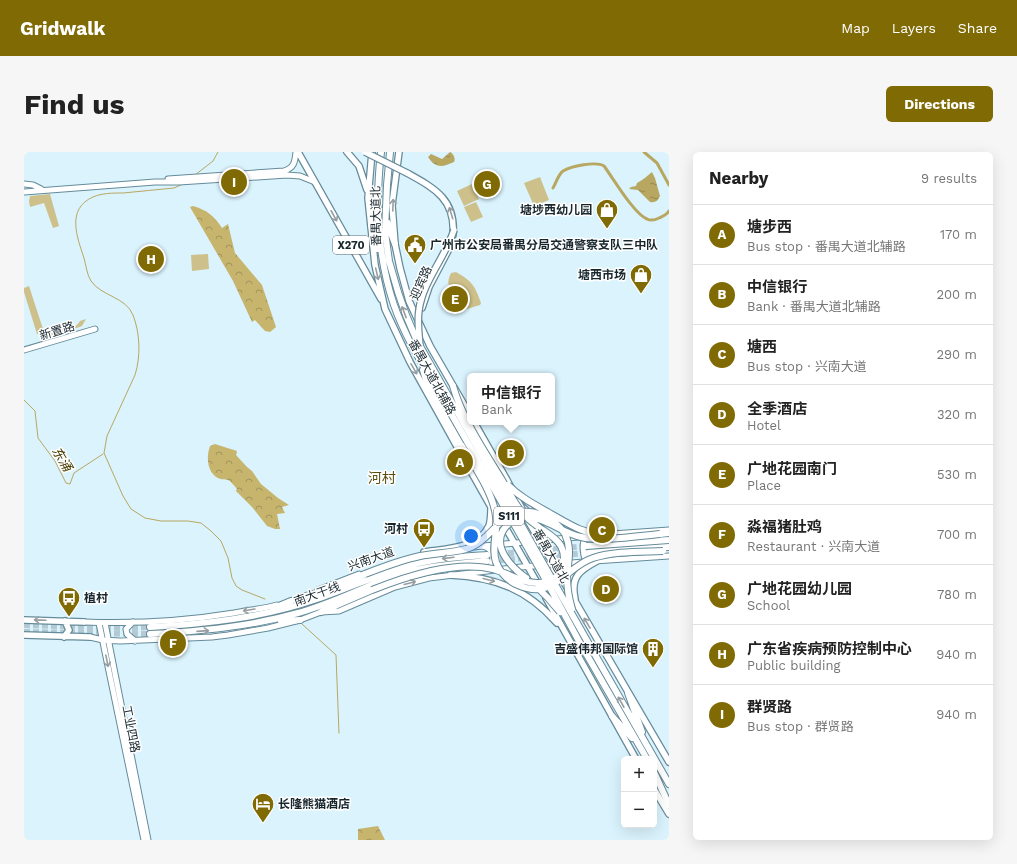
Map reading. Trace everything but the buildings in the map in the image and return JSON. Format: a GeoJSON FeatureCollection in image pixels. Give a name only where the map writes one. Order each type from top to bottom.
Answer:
{"type":"FeatureCollection","features":[{"type":"Feature","properties":{"kind":"highway","name":"番禺大道北"},"geometry":{"type":"LineString","coordinates":[[381,152],[377,214],[381,258],[386,280],[400,320],[436,389],[645,756]]}},
{"type":"Feature","properties":{"kind":"highway","name":"番禺大道北"},"geometry":{"type":"LineString","coordinates":[[390,152],[386,210],[386,238],[389,261],[406,315],[420,347],[654,756]]}},
{"type":"Feature","properties":{"kind":"highway"},"geometry":{"type":"LineString","coordinates":[[386,210],[389,228],[395,244]]}},
{"type":"Feature","properties":{"kind":"highway"},"geometry":{"type":"LineString","coordinates":[[371,225],[386,280]]}},
{"type":"Feature","properties":{"kind":"highway"},"geometry":{"type":"LineString","coordinates":[[420,359],[426,380],[490,495],[497,520],[494,552],[498,565],[505,576],[516,584],[531,589],[547,588],[560,581],[592,558],[610,555],[666,551]]}},
{"type":"Feature","properties":{"kind":"highway"},"geometry":{"type":"LineString","coordinates":[[453,386],[458,403],[467,419]]}},
{"type":"Feature","properties":{"kind":"highway"},"geometry":{"type":"LineString","coordinates":[[450,424],[452,436]]}},
{"type":"Feature","properties":{"kind":"highway"},"geometry":{"type":"LineString","coordinates":[[321,612],[372,590],[419,574],[479,567],[493,569],[538,584],[548,582],[555,578],[562,570],[564,554],[562,547],[555,538],[531,521],[520,510],[470,425]]}},
{"type":"Feature","properties":{"kind":"highway"},"geometry":{"type":"LineString","coordinates":[[497,472],[522,498],[577,529],[594,534],[634,536]]}},
{"type":"Feature","properties":{"kind":"highway"},"geometry":{"type":"LineString","coordinates":[[302,597],[328,590],[365,574],[405,560],[466,548],[477,543],[506,518],[518,513],[537,513],[554,522],[561,529],[567,539],[570,554],[567,576],[568,592],[576,620]]}},
{"type":"Feature","properties":{"kind":"highway"},"geometry":{"type":"LineString","coordinates":[[570,626],[548,598],[516,571],[504,557],[501,539],[505,528],[518,518],[529,517],[540,520],[580,537],[600,538],[669,534]]}},
{"type":"Feature","properties":{"kind":"highway"},"geometry":{"type":"LineString","coordinates":[[586,546],[669,540]]}},
{"type":"Feature","properties":{"kind":"highway"},"geometry":{"type":"LineString","coordinates":[[588,553],[669,547]]}},
{"type":"Feature","properties":{"kind":"highway","name":"南大干线"},"geometry":{"type":"LineString","coordinates":[[150,627],[210,623],[263,614],[315,600],[368,579],[412,564],[447,558],[487,558],[411,571],[392,577],[318,607],[264,622],[212,630],[150,634]]}},
{"type":"Feature","properties":{"kind":"highway"},"geometry":{"type":"LineString","coordinates":[[263,614],[291,601]]}},
{"type":"Feature","properties":{"kind":"highway"},"geometry":{"type":"LineString","coordinates":[[264,622],[300,620]]}},
{"type":"Feature","properties":{"kind":"highway"},"geometry":{"type":"LineString","coordinates":[[628,693],[647,745]]}},
{"type":"Feature","properties":{"kind":"highway"},"geometry":{"type":"LineString","coordinates":[[612,716],[640,748]]}},
{"type":"Feature","properties":{"kind":"highway"},"geometry":{"type":"LineString","coordinates":[[657,761],[669,778]]}},
{"type":"Feature","properties":{"kind":"highway","name":"番禺大道北"},"geometry":{"type":"LineString","coordinates":[[657,762],[669,784]]}},
{"type":"Feature","properties":{"kind":"highway"},"geometry":{"type":"LineString","coordinates":[[657,777],[669,797]]}},
{"type":"Feature","properties":{"kind":"highway"},"geometry":{"type":"LineString","coordinates":[[657,779],[669,805]]}},
{"type":"Feature","properties":{"kind":"main road"},"geometry":{"type":"LineString","coordinates":[[24,192],[180,180],[203,176],[284,171],[293,165],[297,152]]}},
{"type":"Feature","properties":{"kind":"main road","name":"X270"},"geometry":{"type":"LineString","coordinates":[[297,152],[378,294],[385,309]]}},
{"type":"Feature","properties":{"kind":"main road"},"geometry":{"type":"LineString","coordinates":[[347,152],[359,166],[367,188],[368,198]]}},
{"type":"Feature","properties":{"kind":"main road","name":"迎宾路"},"geometry":{"type":"LineString","coordinates":[[365,152],[433,188],[440,193],[450,207],[454,230],[451,244],[423,303],[421,315],[422,328]]}},
{"type":"Feature","properties":{"kind":"main road","name":"番禺大道北辅路"},"geometry":{"type":"LineString","coordinates":[[372,152],[368,198],[375,265],[385,309],[410,362],[491,506],[504,525],[565,632]]}},
{"type":"Feature","properties":{"kind":"main road","name":"番禺大道北辅路"},"geometry":{"type":"LineString","coordinates":[[400,152],[392,205],[395,244],[400,268],[409,301],[430,346],[467,410]]}},
{"type":"Feature","properties":{"kind":"main road"},"geometry":{"type":"LineString","coordinates":[[180,180],[197,181],[287,175],[300,176],[315,182]]}},
{"type":"Feature","properties":{"kind":"main road"},"geometry":{"type":"LineString","coordinates":[[24,184],[34,185],[42,190]]}},
{"type":"Feature","properties":{"kind":"main road"},"geometry":{"type":"LineString","coordinates":[[420,347],[418,326],[419,309],[425,288],[445,253],[454,230]]}},
{"type":"Feature","properties":{"kind":"main road","name":"新置路"},"geometry":{"type":"LineString","coordinates":[[24,350],[95,329]]}},
{"type":"Feature","properties":{"kind":"main road"},"geometry":{"type":"LineString","coordinates":[[476,425],[508,480],[539,540],[577,607],[669,762]]}},
{"type":"Feature","properties":{"kind":"main road"},"geometry":{"type":"LineString","coordinates":[[508,480],[526,501],[543,514],[567,525],[586,531],[603,534]]}},
{"type":"Feature","properties":{"kind":"main road"},"geometry":{"type":"LineString","coordinates":[[424,552],[461,546],[476,540],[485,532],[489,525],[491,506]]}},
{"type":"Feature","properties":{"kind":"main road","name":"兴南大道"},"geometry":{"type":"LineString","coordinates":[[84,622],[106,623],[184,619],[271,606],[302,597],[388,562],[424,552],[603,534],[669,530]]}},
{"type":"Feature","properties":{"kind":"main road"},"geometry":{"type":"LineString","coordinates":[[586,536],[583,548],[586,562]]}},
{"type":"Feature","properties":{"kind":"main road"},"geometry":{"type":"LineString","coordinates":[[483,546],[489,548],[493,555],[491,566],[485,571]]}},
{"type":"Feature","properties":{"kind":"main road"},"geometry":{"type":"LineString","coordinates":[[24,635],[90,637],[109,641],[212,637],[268,628],[300,620],[321,612],[339,610],[370,596],[413,582],[450,575],[528,566],[669,556]]}},
{"type":"Feature","properties":{"kind":"main road"},"geometry":{"type":"LineString","coordinates":[[577,607],[573,588],[576,576],[583,569],[597,561]]}},
{"type":"Feature","properties":{"kind":"main road"},"geometry":{"type":"LineString","coordinates":[[450,575],[486,579],[504,585],[517,590],[544,609],[565,632],[634,756]]}},
{"type":"Feature","properties":{"kind":"main road"},"geometry":{"type":"LineString","coordinates":[[24,620],[84,622]]}},
{"type":"Feature","properties":{"kind":"main road"},"geometry":{"type":"LineString","coordinates":[[64,637],[69,630],[65,621]]}},
{"type":"Feature","properties":{"kind":"main road","name":"工业四路"},"geometry":{"type":"LineString","coordinates":[[100,622],[144,840]]}},
{"type":"Feature","properties":{"kind":"main road"},"geometry":{"type":"LineString","coordinates":[[133,622],[126,629],[134,641]]}},
{"type":"Feature","properties":{"kind":"main road","name":"工业四路"},"geometry":{"type":"LineString","coordinates":[[106,623],[148,840]]}},
{"type":"Feature","properties":{"kind":"main road"},"geometry":{"type":"LineString","coordinates":[[656,792],[669,814]]}},
{"type":"Feature","properties":{"kind":"shaded area"},"geometry":{"type":"Polygon","coordinates":[[[540,177],[549,200],[534,206],[524,183],[540,177]]]}},
{"type":"Feature","properties":{"kind":"shaded area"},"geometry":{"type":"Polygon","coordinates":[[[472,184],[479,199],[464,206],[457,191],[472,184]]]}},
{"type":"Feature","properties":{"kind":"shaded area"},"geometry":{"type":"Polygon","coordinates":[[[50,194],[59,226],[53,228],[44,203],[30,207],[29,201],[30,196],[50,194]]]}},
{"type":"Feature","properties":{"kind":"shaded area"},"geometry":{"type":"Polygon","coordinates":[[[476,202],[483,217],[471,222],[464,207],[476,202]]]}},
{"type":"Feature","properties":{"kind":"shaded area"},"geometry":{"type":"Polygon","coordinates":[[[208,254],[209,269],[192,271],[191,255],[208,254]]]}},
{"type":"Feature","properties":{"kind":"shaded area"},"geometry":{"type":"Polygon","coordinates":[[[456,272],[466,278],[475,288],[481,303],[480,305],[467,309],[460,293],[449,286],[448,283],[451,273],[456,272]]]}},
{"type":"Feature","properties":{"kind":"shaded area"},"geometry":{"type":"Polygon","coordinates":[[[29,286],[43,329],[50,333],[77,325],[80,321],[86,319],[82,326],[52,337],[37,334],[24,292],[24,288],[29,286]]]}},
{"type":"Feature","properties":{"kind":"green space"},"geometry":{"type":"Polygon","coordinates":[[[193,206],[210,214],[222,228],[228,224],[235,253],[262,285],[276,327],[270,332],[265,331],[255,320],[252,322],[233,281],[190,207],[193,206]]]}},
{"type":"Feature","properties":{"kind":"green space"},"geometry":{"type":"Polygon","coordinates":[[[215,444],[237,451],[236,455],[252,471],[261,484],[289,505],[282,507],[285,513],[277,514],[280,529],[267,526],[252,507],[236,491],[237,489],[232,483],[228,480],[220,479],[214,475],[208,464],[208,455],[210,446],[215,444]]]}},
{"type":"Feature","properties":{"kind":"green space"},"geometry":{"type":"Polygon","coordinates":[[[378,826],[385,840],[358,840],[358,829],[378,826]]]}},
{"type":"Feature","properties":{"kind":"water"},"geometry":{"type":"Polygon","coordinates":[[[450,152],[454,156],[455,161],[443,166],[434,164],[428,157],[431,154],[442,159],[450,152]]]}},
{"type":"Feature","properties":{"kind":"water"},"geometry":{"type":"Polygon","coordinates":[[[652,172],[660,196],[656,201],[650,202],[638,190],[629,189],[636,186],[637,183],[652,172]]]}},
{"type":"Feature","properties":{"kind":"waterway"},"geometry":{"type":"LineString","coordinates":[[195,175],[213,161],[218,152]]}},
{"type":"Feature","properties":{"kind":"waterway"},"geometry":{"type":"LineString","coordinates":[[644,152],[657,163],[669,185]]}},
{"type":"Feature","properties":{"kind":"waterway"},"geometry":{"type":"LineString","coordinates":[[553,188],[563,171],[577,166],[595,164],[604,166],[630,203],[642,216],[648,220],[658,219],[667,214],[669,211]]}},
{"type":"Feature","properties":{"kind":"waterway"},"geometry":{"type":"LineString","coordinates":[[183,184],[174,188],[96,196],[85,202],[79,209],[76,216],[77,233],[90,279],[95,286],[119,300],[130,309],[137,329],[139,345],[135,375],[107,436],[104,453],[123,496],[131,509],[145,518],[161,521],[188,521],[201,523],[221,541],[228,558],[232,578],[236,586],[265,599]]}},
{"type":"Feature","properties":{"kind":"waterway","name":"东涌"},"geometry":{"type":"LineString","coordinates":[[24,400],[35,411],[38,438],[55,461],[66,483],[70,484],[74,473],[103,454]]}},
{"type":"Feature","properties":{"kind":"waterway"},"geometry":{"type":"LineString","coordinates":[[302,624],[336,655],[339,733]]}},
{"type":"Feature","properties":{"kind":"tunnel"},"geometry":{"type":"LineString","coordinates":[[490,555],[586,546]]}},
{"type":"Feature","properties":{"kind":"tunnel"},"geometry":{"type":"LineString","coordinates":[[491,561],[588,553]]}},
{"type":"Feature","properties":{"kind":"tunnel"},"geometry":{"type":"LineString","coordinates":[[24,625],[123,628],[150,627]]}},
{"type":"Feature","properties":{"kind":"tunnel"},"geometry":{"type":"LineString","coordinates":[[24,632],[150,634]]}},
{"type":"Feature","properties":{"kind":"place","name":"群贤路"},"geometry":{"type":"Point","coordinates":[234,182]}},
{"type":"Feature","properties":{"kind":"place","name":"广地花园幼儿园"},"geometry":{"type":"Point","coordinates":[487,184]}},
{"type":"Feature","properties":{"kind":"place","name":"塘埗西幼儿园"},"geometry":{"type":"Point","coordinates":[607,230]}},
{"type":"Feature","properties":{"kind":"place","name":"广东省疾病预防控制中心"},"geometry":{"type":"Point","coordinates":[151,259]}},
{"type":"Feature","properties":{"kind":"place","name":"广州市公安局番禺分局交通警察支队三中队"},"geometry":{"type":"Point","coordinates":[415,264]}},
{"type":"Feature","properties":{"kind":"place","name":"塘西市场"},"geometry":{"type":"Point","coordinates":[641,294]}},
{"type":"Feature","properties":{"kind":"place","name":"广地花园南门"},"geometry":{"type":"Point","coordinates":[455,299]}},
{"type":"Feature","properties":{"kind":"place","name":"中信银行"},"geometry":{"type":"Point","coordinates":[511,453]}},
{"type":"Feature","properties":{"kind":"place","name":"塘步西"},"geometry":{"type":"Point","coordinates":[460,462]}},
{"type":"Feature","properties":{"kind":"place","name":"塘西"},"geometry":{"type":"Point","coordinates":[602,530]}},
{"type":"Feature","properties":{"kind":"place","name":"河村"},"geometry":{"type":"Point","coordinates":[424,548]}},
{"type":"Feature","properties":{"kind":"place","name":"全季酒店"},"geometry":{"type":"Point","coordinates":[606,589]}},
{"type":"Feature","properties":{"kind":"place","name":"植村"},"geometry":{"type":"Point","coordinates":[69,618]}},
{"type":"Feature","properties":{"kind":"place","name":"淼福猪肚鸡"},"geometry":{"type":"Point","coordinates":[173,643]}},
{"type":"Feature","properties":{"kind":"place","name":"吉盛伟邦国际馆"},"geometry":{"type":"Point","coordinates":[653,668]}},
{"type":"Feature","properties":{"kind":"place","name":"长隆熊猫酒店"},"geometry":{"type":"Point","coordinates":[263,824]}},
{"type":"Feature","properties":{"kind":"district","name":"河村"},"geometry":{"type":"Point","coordinates":[382,478]}}]}
